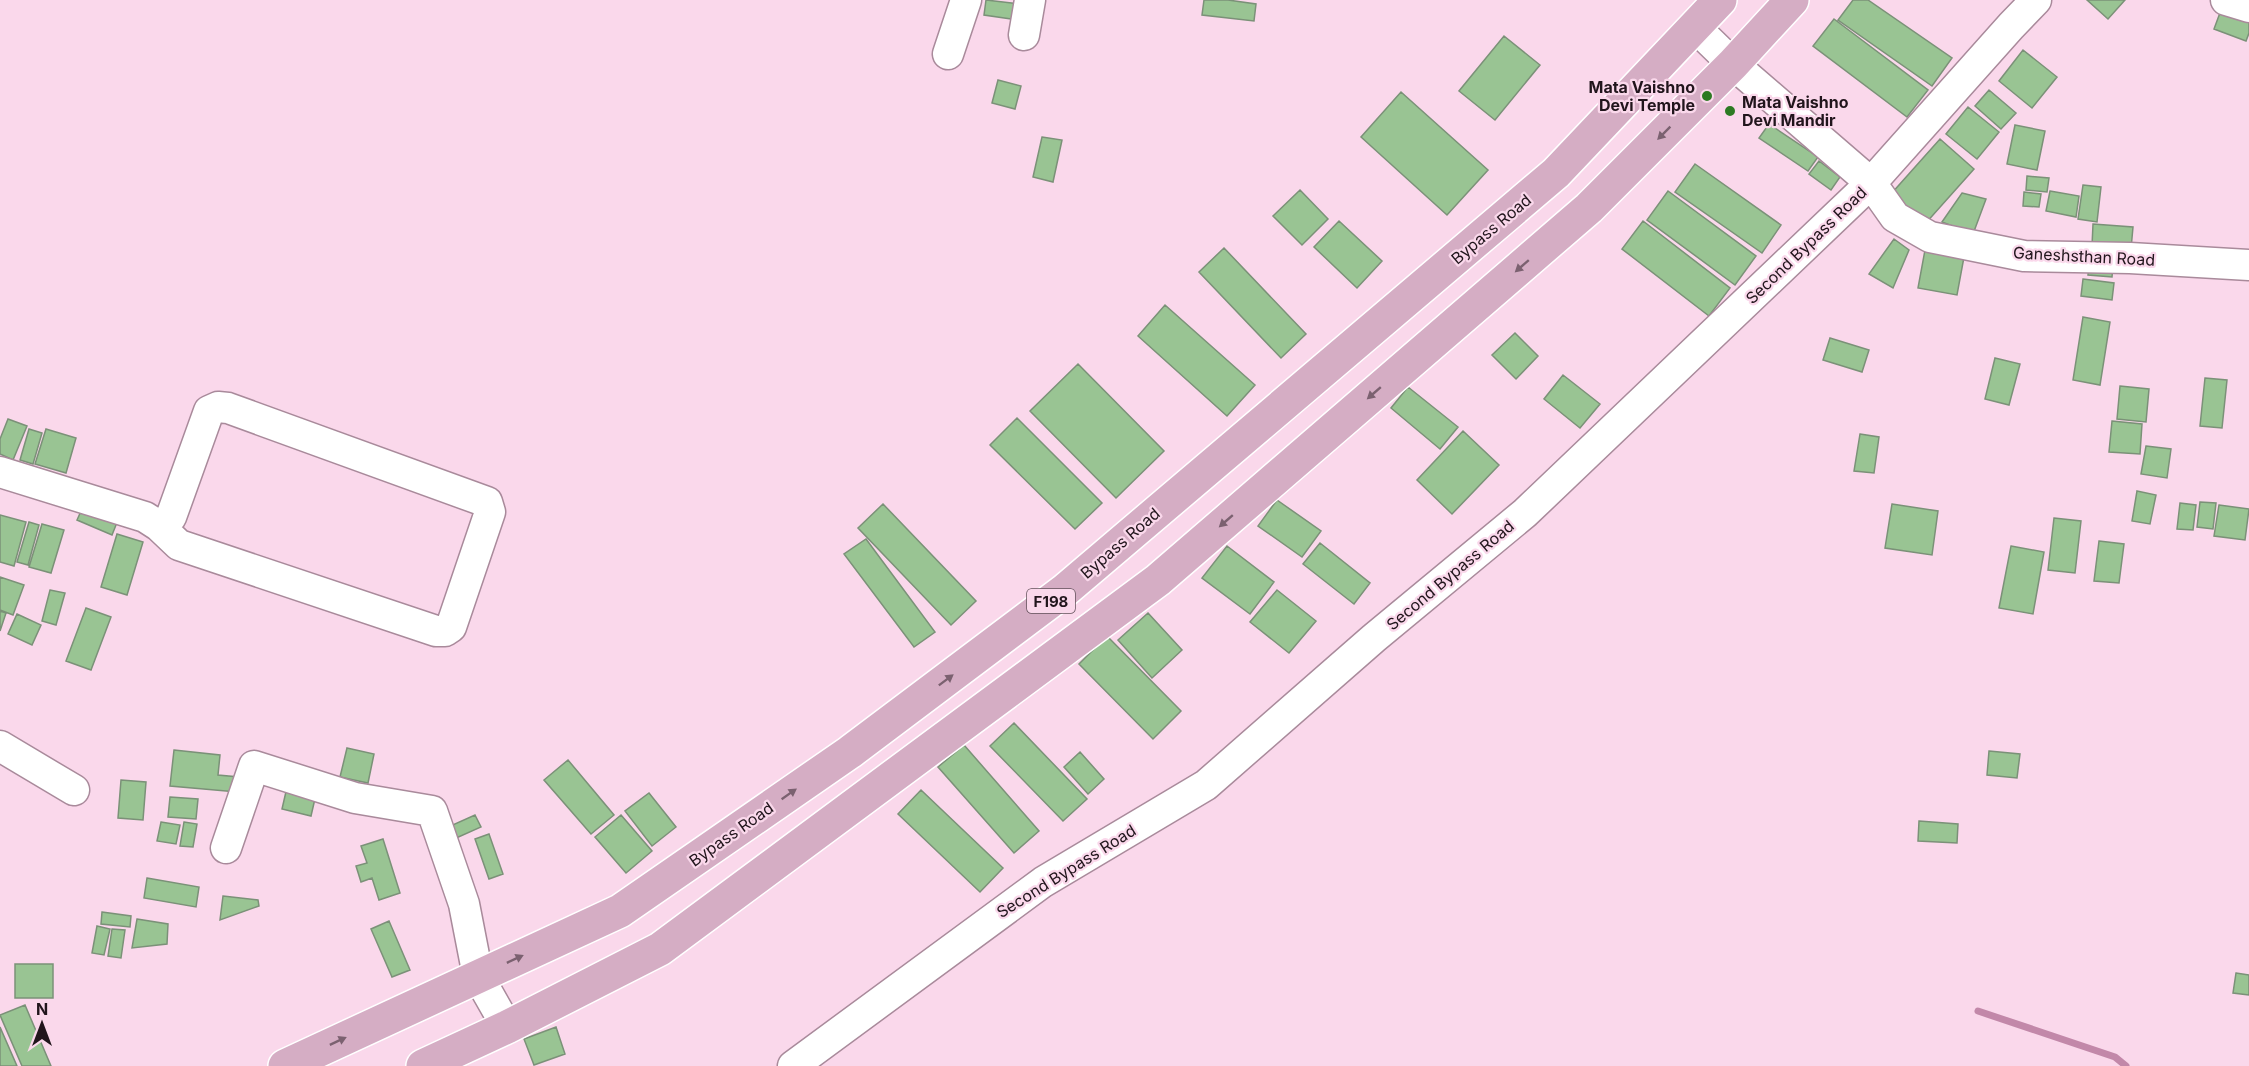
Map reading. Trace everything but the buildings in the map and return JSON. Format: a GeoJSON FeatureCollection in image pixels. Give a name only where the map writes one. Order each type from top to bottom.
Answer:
{"type":"FeatureCollection","features":[{"type":"Feature","properties":{"kind":"main road","name":"Bypass Road"},"geometry":{"type":"LineString","coordinates":[[285,1066],[620,911],[850,752],[1064,591],[1556,173],[1720,0]]}},
{"type":"Feature","properties":{"kind":"main road","name":"F198"},"geometry":{"type":"LineString","coordinates":[[423,1066],[507,1027],[660,950],[1158,580],[1589,208],[1733,64],[1792,0]]}},
{"type":"Feature","properties":{"kind":"main road"},"geometry":{"type":"LineString","coordinates":[[1556,173],[1589,208]]}},
{"type":"Feature","properties":{"kind":"main road"},"geometry":{"type":"LineString","coordinates":[[1120,543],[1158,580]]}},
{"type":"Feature","properties":{"kind":"street"},"geometry":{"type":"LineString","coordinates":[[948,54],[966,0]]}},
{"type":"Feature","properties":{"kind":"street"},"geometry":{"type":"LineString","coordinates":[[1024,35],[1030,0]]}},
{"type":"Feature","properties":{"kind":"street","name":"Second Bypass Road"},"geometry":{"type":"LineString","coordinates":[[793,1066],[1043,882],[1206,785],[1374,638],[1525,513],[1871,183],[2036,0]]}},
{"type":"Feature","properties":{"kind":"street"},"geometry":{"type":"LineString","coordinates":[[2226,0],[2249,7]]}},
{"type":"Feature","properties":{"kind":"street","name":"Ganeshsthan Road"},"geometry":{"type":"LineString","coordinates":[[1695,27],[1733,64],[1871,183],[1896,217],[1930,237],[2024,256],[2130,258],[2249,265]]}},
{"type":"Feature","properties":{"kind":"street"},"geometry":{"type":"LineString","coordinates":[[0,472],[145,517],[159,526],[179,545],[436,631],[445,631],[451,627],[490,512],[490,506],[487,502],[228,408],[218,407],[209,411],[171,517],[159,526]]}},
{"type":"Feature","properties":{"kind":"street"},"geometry":{"type":"LineString","coordinates":[[0,746],[74,790]]}},
{"type":"Feature","properties":{"kind":"street"},"geometry":{"type":"LineString","coordinates":[[226,849],[254,766],[355,798],[432,811],[465,904],[478,976],[507,1027]]}},
{"type":"Feature","properties":{"kind":"waterway"},"geometry":{"type":"LineString","coordinates":[[1978,1011],[2115,1057],[2126,1066]]}},
{"type":"Feature","properties":{"kind":"place","name":"Mata Vaishno Devi Temple"},"geometry":{"type":"Point","coordinates":[1707,96]}},
{"type":"Feature","properties":{"kind":"place","name":"Mata Vaishno Devi Mandir"},"geometry":{"type":"Point","coordinates":[1730,111]}}]}
